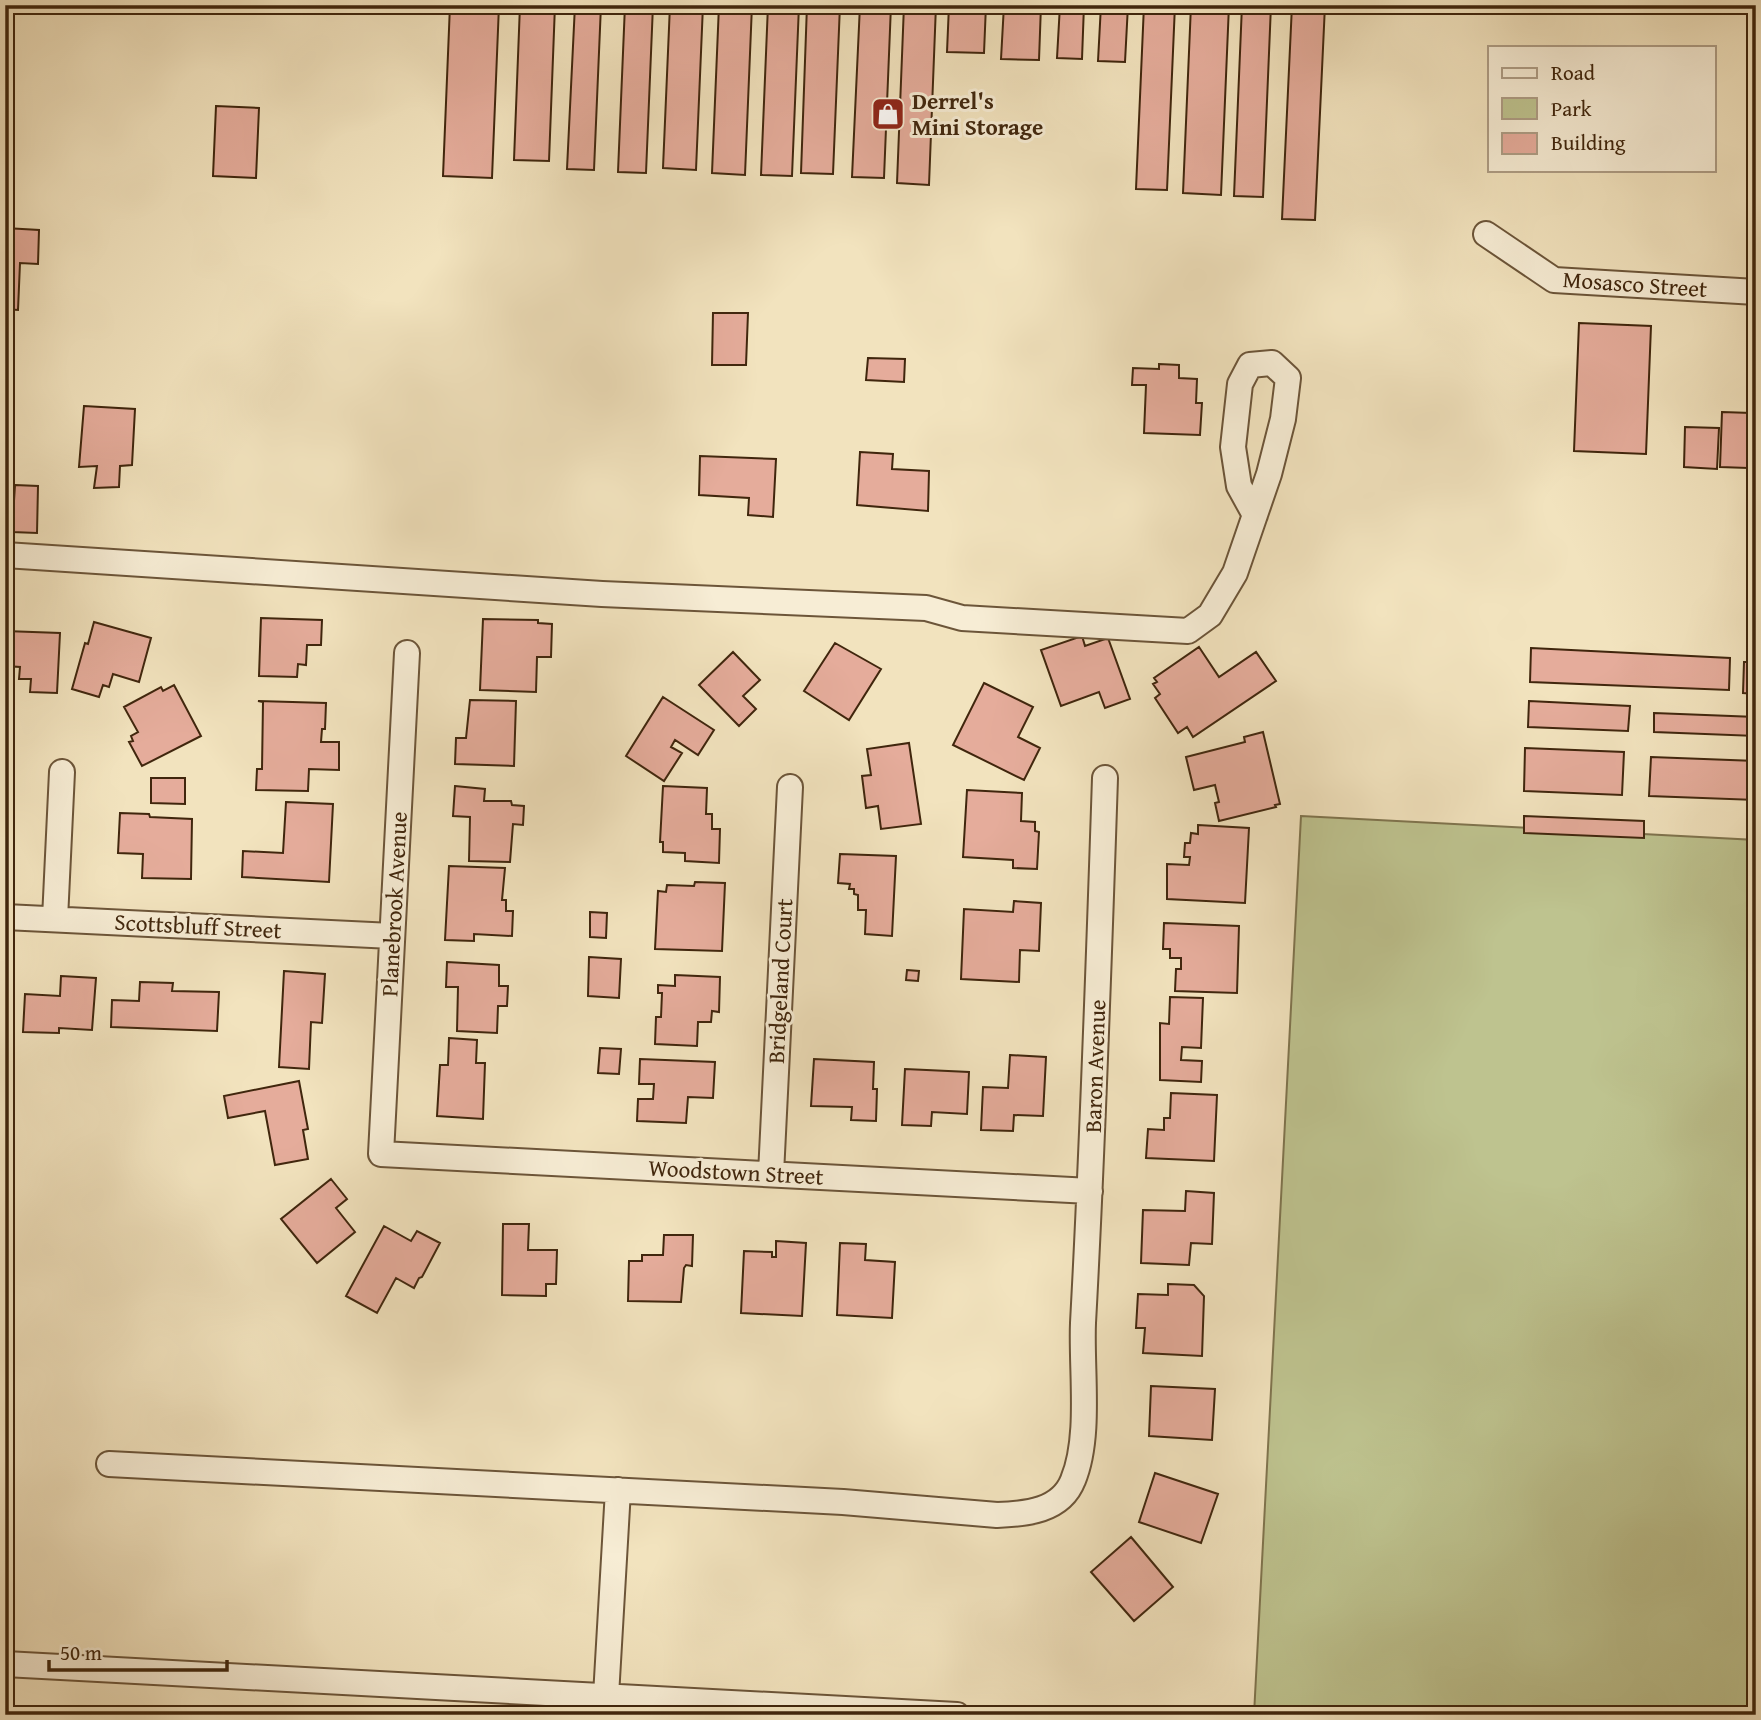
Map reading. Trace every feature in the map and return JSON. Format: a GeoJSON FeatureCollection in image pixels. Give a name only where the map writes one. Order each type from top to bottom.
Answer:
{"type":"FeatureCollection","features":[{"type":"Feature","properties":{"kind":"street","name":"Mosasco Street"},"geometry":{"type":"LineString","coordinates":[[1486,234],[1554,280],[1756,292]]}},
{"type":"Feature","properties":{"kind":"street"},"geometry":{"type":"LineString","coordinates":[[5,555],[601,594],[926,608],[962,618],[1188,631],[1210,615],[1235,573],[1269,474],[1283,419],[1288,378],[1272,363],[1250,365],[1240,384],[1233,447],[1239,486],[1255,514]]}},
{"type":"Feature","properties":{"kind":"street","name":"Planebrook Avenue"},"geometry":{"type":"LineString","coordinates":[[381,1154],[407,653]]}},
{"type":"Feature","properties":{"kind":"street"},"geometry":{"type":"LineString","coordinates":[[55,919],[62,772]]}},
{"type":"Feature","properties":{"kind":"street","name":"Baron Avenue"},"geometry":{"type":"LineString","coordinates":[[110,1464],[843,1502],[997,1516],[1044,1508],[1063,1497],[1073,1481],[1081,1454],[1082,1354],[1105,778]]}},
{"type":"Feature","properties":{"kind":"street","name":"Bridgeland Court"},"geometry":{"type":"LineString","coordinates":[[771,1174],[790,787]]}},
{"type":"Feature","properties":{"kind":"street","name":"Scottsbluff Street"},"geometry":{"type":"LineString","coordinates":[[5,917],[392,936]]}},
{"type":"Feature","properties":{"kind":"street","name":"Woodstown Street"},"geometry":{"type":"LineString","coordinates":[[381,1154],[1090,1191]]}},
{"type":"Feature","properties":{"kind":"street"},"geometry":{"type":"LineString","coordinates":[[606,1696],[618,1490]]}},
{"type":"Feature","properties":{"kind":"street"},"geometry":{"type":"LineString","coordinates":[[5,1664],[606,1696],[807,1711],[957,1715]]}},
{"type":"Feature","properties":{"kind":"green space"},"geometry":{"type":"Polygon","coordinates":[[[1301,816],[1756,840],[1756,1715],[1254,1715],[1301,816]]]}},
{"type":"Feature","properties":{"kind":"building"},"geometry":{"type":"Polygon","coordinates":[[[450,5],[499,5],[492,178],[443,176],[450,5]]]}},
{"type":"Feature","properties":{"kind":"building"},"geometry":{"type":"Polygon","coordinates":[[[520,5],[555,5],[549,161],[514,160],[520,5]]]}},
{"type":"Feature","properties":{"kind":"building"},"geometry":{"type":"Polygon","coordinates":[[[575,5],[601,5],[594,170],[567,169],[575,5]]]}},
{"type":"Feature","properties":{"kind":"building"},"geometry":{"type":"Polygon","coordinates":[[[625,5],[653,5],[646,173],[618,172],[625,5]]]}},
{"type":"Feature","properties":{"kind":"building"},"geometry":{"type":"Polygon","coordinates":[[[670,5],[703,5],[696,170],[663,168],[670,5]]]}},
{"type":"Feature","properties":{"kind":"building"},"geometry":{"type":"Polygon","coordinates":[[[719,5],[752,5],[745,175],[712,173],[719,5]]]}},
{"type":"Feature","properties":{"kind":"building"},"geometry":{"type":"Polygon","coordinates":[[[768,5],[799,5],[792,176],[761,175],[768,5]]]}},
{"type":"Feature","properties":{"kind":"building"},"geometry":{"type":"Polygon","coordinates":[[[807,5],[840,5],[833,174],[801,173],[807,5]]]}},
{"type":"Feature","properties":{"kind":"building"},"geometry":{"type":"Polygon","coordinates":[[[860,5],[891,5],[884,178],[852,177],[860,5]]]}},
{"type":"Feature","properties":{"kind":"building"},"geometry":{"type":"Polygon","coordinates":[[[904,5],[936,5],[929,185],[897,183],[904,5]]]}},
{"type":"Feature","properties":{"kind":"building"},"geometry":{"type":"Polygon","coordinates":[[[949,5],[986,5],[984,53],[947,52],[949,5]]]}},
{"type":"Feature","properties":{"kind":"building"},"geometry":{"type":"Polygon","coordinates":[[[1004,5],[1041,5],[1039,60],[1001,59],[1004,5]]]}},
{"type":"Feature","properties":{"kind":"building"},"geometry":{"type":"Polygon","coordinates":[[[1060,5],[1084,5],[1082,59],[1057,58],[1060,5]]]}},
{"type":"Feature","properties":{"kind":"building"},"geometry":{"type":"Polygon","coordinates":[[[1101,5],[1128,5],[1125,62],[1098,61],[1101,5]]]}},
{"type":"Feature","properties":{"kind":"building"},"geometry":{"type":"Polygon","coordinates":[[[1144,5],[1175,5],[1167,190],[1136,189],[1144,5]]]}},
{"type":"Feature","properties":{"kind":"building"},"geometry":{"type":"Polygon","coordinates":[[[1191,5],[1229,5],[1221,195],[1183,193],[1191,5]]]}},
{"type":"Feature","properties":{"kind":"building"},"geometry":{"type":"Polygon","coordinates":[[[1242,5],[1271,5],[1263,197],[1234,196],[1242,5]]]}},
{"type":"Feature","properties":{"kind":"building"},"geometry":{"type":"Polygon","coordinates":[[[1292,5],[1325,5],[1315,220],[1282,219],[1292,5]]]}},
{"type":"Feature","properties":{"kind":"building"},"geometry":{"type":"Polygon","coordinates":[[[216,106],[259,108],[256,178],[213,176],[216,106]]]}},
{"type":"Feature","properties":{"kind":"building"},"geometry":{"type":"Polygon","coordinates":[[[5,228],[39,230],[38,264],[20,263],[18,310],[5,309],[5,228]]]}},
{"type":"Feature","properties":{"kind":"building"},"geometry":{"type":"Polygon","coordinates":[[[713,313],[748,313],[746,365],[712,365],[713,313]]]}},
{"type":"Feature","properties":{"kind":"building"},"geometry":{"type":"Polygon","coordinates":[[[1579,323],[1651,326],[1646,454],[1574,451],[1579,323]]]}},
{"type":"Feature","properties":{"kind":"building"},"geometry":{"type":"Polygon","coordinates":[[[868,358],[905,359],[904,382],[866,380],[868,358]]]}},
{"type":"Feature","properties":{"kind":"building"},"geometry":{"type":"Polygon","coordinates":[[[1159,364],[1179,365],[1179,378],[1197,379],[1196,403],[1202,403],[1200,435],[1144,433],[1146,385],[1132,385],[1133,368],[1159,369],[1159,364]]]}},
{"type":"Feature","properties":{"kind":"building"},"geometry":{"type":"Polygon","coordinates":[[[84,406],[135,409],[132,465],[120,466],[119,487],[94,488],[97,466],[79,467],[84,406]]]}},
{"type":"Feature","properties":{"kind":"building"},"geometry":{"type":"Polygon","coordinates":[[[1722,412],[1751,413],[1748,468],[1720,467],[1722,412]]]}},
{"type":"Feature","properties":{"kind":"building"},"geometry":{"type":"Polygon","coordinates":[[[1685,427],[1719,428],[1717,469],[1684,467],[1685,427]]]}},
{"type":"Feature","properties":{"kind":"building"},"geometry":{"type":"Polygon","coordinates":[[[860,452],[893,454],[892,469],[929,471],[928,511],[857,505],[860,452]]]}},
{"type":"Feature","properties":{"kind":"building"},"geometry":{"type":"Polygon","coordinates":[[[700,456],[776,459],[773,517],[748,515],[749,498],[699,495],[700,456]]]}},
{"type":"Feature","properties":{"kind":"building"},"geometry":{"type":"Polygon","coordinates":[[[15,485],[38,486],[37,533],[12,532],[15,485]]]}},
{"type":"Feature","properties":{"kind":"building"},"geometry":{"type":"Polygon","coordinates":[[[261,618],[322,620],[321,645],[307,645],[306,665],[298,664],[297,677],[259,676],[261,618]]]}},
{"type":"Feature","properties":{"kind":"building"},"geometry":{"type":"Polygon","coordinates":[[[483,619],[538,620],[538,623],[552,624],[551,657],[537,657],[536,692],[480,690],[483,619]]]}},
{"type":"Feature","properties":{"kind":"building"},"geometry":{"type":"Polygon","coordinates":[[[94,622],[151,638],[139,682],[113,674],[109,687],[103,685],[99,697],[72,689],[94,622]]]}},
{"type":"Feature","properties":{"kind":"building"},"geometry":{"type":"Polygon","coordinates":[[[5,631],[60,633],[57,693],[30,692],[31,679],[19,679],[20,667],[5,666],[5,631]]]}},
{"type":"Feature","properties":{"kind":"building"},"geometry":{"type":"Polygon","coordinates":[[[1082,636],[1085,646],[1108,638],[1130,699],[1105,708],[1099,692],[1061,706],[1041,650],[1082,636]]]}},
{"type":"Feature","properties":{"kind":"building"},"geometry":{"type":"Polygon","coordinates":[[[835,643],[881,669],[849,720],[804,691],[835,643]]]}},
{"type":"Feature","properties":{"kind":"building"},"geometry":{"type":"Polygon","coordinates":[[[1199,647],[1219,677],[1256,652],[1276,681],[1193,737],[1187,727],[1178,733],[1155,698],[1160,694],[1153,684],[1157,682],[1154,678],[1199,647]]]}},
{"type":"Feature","properties":{"kind":"building"},"geometry":{"type":"Polygon","coordinates":[[[1531,648],[1730,658],[1729,690],[1530,682],[1531,648]]]}},
{"type":"Feature","properties":{"kind":"building"},"geometry":{"type":"Polygon","coordinates":[[[733,652],[760,680],[743,696],[756,709],[739,726],[699,685],[733,652]]]}},
{"type":"Feature","properties":{"kind":"building"},"geometry":{"type":"Polygon","coordinates":[[[1744,662],[1756,662],[1756,694],[1743,693],[1744,662]]]}},
{"type":"Feature","properties":{"kind":"building"},"geometry":{"type":"Polygon","coordinates":[[[984,683],[1033,707],[1018,737],[1040,748],[1024,780],[953,745],[984,683]]]}},
{"type":"Feature","properties":{"kind":"building"},"geometry":{"type":"Polygon","coordinates":[[[174,685],[201,736],[142,766],[129,742],[133,741],[131,736],[138,732],[124,707],[161,687],[163,691],[174,685]]]}},
{"type":"Feature","properties":{"kind":"building"},"geometry":{"type":"Polygon","coordinates":[[[663,697],[714,730],[698,755],[675,740],[671,747],[682,753],[664,781],[626,756],[663,697]]]}},
{"type":"Feature","properties":{"kind":"building"},"geometry":{"type":"Polygon","coordinates":[[[470,700],[516,701],[514,766],[455,764],[456,738],[466,738],[470,700]]]}},
{"type":"Feature","properties":{"kind":"building"},"geometry":{"type":"Polygon","coordinates":[[[258,701],[326,703],[325,729],[322,729],[321,742],[339,742],[339,770],[309,769],[308,791],[256,790],[257,769],[262,769],[263,702],[258,701]]]}},
{"type":"Feature","properties":{"kind":"building"},"geometry":{"type":"Polygon","coordinates":[[[1529,701],[1630,706],[1628,731],[1528,727],[1529,701]]]}},
{"type":"Feature","properties":{"kind":"building"},"geometry":{"type":"Polygon","coordinates":[[[1654,713],[1756,717],[1756,736],[1654,732],[1654,713]]]}},
{"type":"Feature","properties":{"kind":"building"},"geometry":{"type":"Polygon","coordinates":[[[1263,732],[1280,804],[1219,821],[1215,785],[1194,790],[1186,757],[1245,742],[1244,737],[1263,732]]]}},
{"type":"Feature","properties":{"kind":"building"},"geometry":{"type":"Polygon","coordinates":[[[909,743],[921,824],[881,829],[878,806],[866,808],[862,776],[871,775],[867,749],[909,743]]]}},
{"type":"Feature","properties":{"kind":"building"},"geometry":{"type":"Polygon","coordinates":[[[1525,748],[1624,752],[1622,795],[1524,791],[1525,748]]]}},
{"type":"Feature","properties":{"kind":"building"},"geometry":{"type":"Polygon","coordinates":[[[1651,757],[1756,761],[1756,800],[1649,796],[1651,757]]]}},
{"type":"Feature","properties":{"kind":"building"},"geometry":{"type":"Polygon","coordinates":[[[151,778],[185,778],[185,804],[151,803],[151,778]]]}},
{"type":"Feature","properties":{"kind":"building"},"geometry":{"type":"Polygon","coordinates":[[[455,786],[485,789],[484,801],[511,801],[512,805],[524,806],[523,825],[513,824],[510,862],[469,861],[470,817],[453,816],[455,786]]]}},
{"type":"Feature","properties":{"kind":"building"},"geometry":{"type":"Polygon","coordinates":[[[663,786],[707,788],[706,814],[712,814],[712,829],[720,829],[719,863],[685,861],[685,853],[663,852],[663,842],[660,842],[663,786]]]}},
{"type":"Feature","properties":{"kind":"building"},"geometry":{"type":"Polygon","coordinates":[[[967,790],[1022,793],[1021,821],[1035,822],[1035,831],[1039,832],[1037,869],[1013,868],[1013,860],[963,857],[967,790]]]}},
{"type":"Feature","properties":{"kind":"building"},"geometry":{"type":"Polygon","coordinates":[[[286,802],[333,804],[329,882],[242,877],[243,851],[283,853],[286,802]]]}},
{"type":"Feature","properties":{"kind":"building"},"geometry":{"type":"Polygon","coordinates":[[[120,813],[192,819],[191,879],[142,878],[143,854],[118,853],[120,813]]]}},
{"type":"Feature","properties":{"kind":"building"},"geometry":{"type":"Polygon","coordinates":[[[1524,816],[1644,821],[1644,838],[1524,833],[1524,816]]]}},
{"type":"Feature","properties":{"kind":"building"},"geometry":{"type":"Polygon","coordinates":[[[1198,825],[1249,828],[1245,903],[1167,899],[1167,864],[1189,865],[1190,857],[1184,857],[1185,843],[1190,843],[1191,833],[1198,834],[1198,825]]]}},
{"type":"Feature","properties":{"kind":"building"},"geometry":{"type":"Polygon","coordinates":[[[840,854],[896,856],[892,936],[865,934],[866,910],[858,910],[858,895],[854,894],[854,889],[849,889],[850,884],[838,883],[840,854]]]}},
{"type":"Feature","properties":{"kind":"building"},"geometry":{"type":"Polygon","coordinates":[[[449,866],[505,868],[502,900],[506,900],[506,911],[513,911],[512,936],[474,934],[474,941],[445,940],[449,866]]]}},
{"type":"Feature","properties":{"kind":"building"},"geometry":{"type":"Polygon","coordinates":[[[695,882],[725,883],[722,951],[655,949],[658,891],[666,892],[667,885],[694,886],[695,882]]]}},
{"type":"Feature","properties":{"kind":"building"},"geometry":{"type":"Polygon","coordinates":[[[1014,901],[1041,903],[1039,951],[1020,950],[1019,982],[961,979],[964,909],[1013,912],[1014,901]]]}},
{"type":"Feature","properties":{"kind":"building"},"geometry":{"type":"Polygon","coordinates":[[[590,912],[607,913],[606,938],[590,937],[590,912]]]}},
{"type":"Feature","properties":{"kind":"building"},"geometry":{"type":"Polygon","coordinates":[[[1164,923],[1239,926],[1237,993],[1175,991],[1176,969],[1181,969],[1181,958],[1170,958],[1170,949],[1163,949],[1164,923]]]}},
{"type":"Feature","properties":{"kind":"building"},"geometry":{"type":"Polygon","coordinates":[[[589,957],[621,959],[619,998],[588,996],[589,957]]]}},
{"type":"Feature","properties":{"kind":"building"},"geometry":{"type":"Polygon","coordinates":[[[447,962],[499,965],[499,986],[508,986],[507,1006],[498,1006],[497,1033],[457,1031],[458,987],[446,987],[447,962]]]}},
{"type":"Feature","properties":{"kind":"building"},"geometry":{"type":"Polygon","coordinates":[[[907,970],[919,971],[918,981],[906,980],[907,970]]]}},
{"type":"Feature","properties":{"kind":"building"},"geometry":{"type":"Polygon","coordinates":[[[284,971],[325,974],[322,1023],[311,1022],[309,1069],[279,1067],[284,971]]]}},
{"type":"Feature","properties":{"kind":"building"},"geometry":{"type":"Polygon","coordinates":[[[675,975],[720,977],[719,1012],[712,1011],[711,1022],[698,1022],[697,1046],[655,1044],[656,1017],[661,1017],[662,993],[658,993],[658,985],[675,986],[675,975]]]}},
{"type":"Feature","properties":{"kind":"building"},"geometry":{"type":"Polygon","coordinates":[[[61,976],[96,978],[92,1030],[59,1028],[59,1033],[23,1032],[25,994],[60,996],[61,976]]]}},
{"type":"Feature","properties":{"kind":"building"},"geometry":{"type":"Polygon","coordinates":[[[140,982],[173,983],[172,991],[219,992],[217,1031],[111,1027],[112,1000],[139,1001],[140,982]]]}},
{"type":"Feature","properties":{"kind":"building"},"geometry":{"type":"Polygon","coordinates":[[[1170,997],[1203,998],[1201,1048],[1182,1047],[1181,1060],[1202,1061],[1201,1082],[1160,1080],[1160,1023],[1169,1024],[1170,997]]]}},
{"type":"Feature","properties":{"kind":"building"},"geometry":{"type":"Polygon","coordinates":[[[449,1038],[477,1040],[476,1063],[485,1063],[483,1119],[437,1116],[440,1065],[448,1065],[449,1038]]]}},
{"type":"Feature","properties":{"kind":"building"},"geometry":{"type":"Polygon","coordinates":[[[600,1048],[621,1049],[619,1074],[598,1073],[600,1048]]]}},
{"type":"Feature","properties":{"kind":"building"},"geometry":{"type":"Polygon","coordinates":[[[1010,1055],[1046,1057],[1043,1116],[1014,1115],[1013,1131],[981,1130],[983,1087],[1008,1088],[1010,1055]]]}},
{"type":"Feature","properties":{"kind":"building"},"geometry":{"type":"Polygon","coordinates":[[[640,1059],[715,1062],[713,1098],[688,1097],[686,1123],[637,1121],[638,1099],[653,1099],[654,1084],[639,1084],[640,1059]]]}},
{"type":"Feature","properties":{"kind":"building"},"geometry":{"type":"Polygon","coordinates":[[[814,1059],[874,1062],[876,1121],[851,1120],[852,1107],[811,1106],[814,1059]]]}},
{"type":"Feature","properties":{"kind":"building"},"geometry":{"type":"Polygon","coordinates":[[[905,1069],[969,1072],[967,1114],[932,1112],[931,1126],[902,1125],[905,1069]]]}},
{"type":"Feature","properties":{"kind":"building"},"geometry":{"type":"Polygon","coordinates":[[[299,1081],[308,1129],[303,1130],[308,1159],[275,1165],[265,1111],[228,1118],[224,1096],[299,1081]]]}},
{"type":"Feature","properties":{"kind":"building"},"geometry":{"type":"Polygon","coordinates":[[[1171,1093],[1217,1095],[1214,1161],[1146,1158],[1148,1129],[1164,1130],[1164,1118],[1170,1118],[1171,1093]]]}},
{"type":"Feature","properties":{"kind":"building"},"geometry":{"type":"Polygon","coordinates":[[[331,1179],[347,1199],[336,1208],[355,1232],[317,1263],[281,1219],[331,1179]]]}},
{"type":"Feature","properties":{"kind":"building"},"geometry":{"type":"Polygon","coordinates":[[[1186,1191],[1214,1193],[1212,1244],[1191,1243],[1189,1265],[1141,1263],[1143,1210],[1185,1211],[1186,1191]]]}},
{"type":"Feature","properties":{"kind":"building"},"geometry":{"type":"Polygon","coordinates":[[[503,1224],[529,1224],[528,1250],[557,1250],[556,1284],[546,1284],[546,1296],[502,1295],[503,1224]]]}},
{"type":"Feature","properties":{"kind":"building"},"geometry":{"type":"Polygon","coordinates":[[[384,1226],[411,1241],[417,1231],[440,1243],[414,1288],[396,1278],[377,1313],[346,1296],[384,1226]]]}},
{"type":"Feature","properties":{"kind":"building"},"geometry":{"type":"Polygon","coordinates":[[[664,1235],[693,1235],[692,1266],[686,1265],[684,1268],[681,1302],[628,1301],[629,1261],[642,1261],[642,1255],[663,1255],[664,1235]]]}},
{"type":"Feature","properties":{"kind":"building"},"geometry":{"type":"Polygon","coordinates":[[[776,1241],[806,1243],[802,1316],[741,1313],[744,1251],[772,1252],[772,1257],[776,1257],[776,1241]]]}},
{"type":"Feature","properties":{"kind":"building"},"geometry":{"type":"Polygon","coordinates":[[[840,1243],[866,1244],[865,1260],[895,1262],[892,1318],[837,1315],[840,1243]]]}},
{"type":"Feature","properties":{"kind":"building"},"geometry":{"type":"Polygon","coordinates":[[[1168,1284],[1194,1285],[1204,1296],[1202,1356],[1143,1353],[1145,1328],[1136,1328],[1138,1294],[1168,1295],[1168,1284]]]}},
{"type":"Feature","properties":{"kind":"building"},"geometry":{"type":"Polygon","coordinates":[[[1151,1386],[1215,1389],[1212,1440],[1149,1436],[1151,1386]]]}},
{"type":"Feature","properties":{"kind":"building"},"geometry":{"type":"Polygon","coordinates":[[[1155,1473],[1218,1494],[1201,1543],[1139,1522],[1155,1473]]]}},
{"type":"Feature","properties":{"kind":"building"},"geometry":{"type":"Polygon","coordinates":[[[1131,1537],[1173,1587],[1134,1621],[1091,1572],[1131,1537]]]}},
{"type":"Feature","properties":{"kind":"place","name":"Derrel's Mini Storage"},"geometry":{"type":"Point","coordinates":[888,114]}}]}
